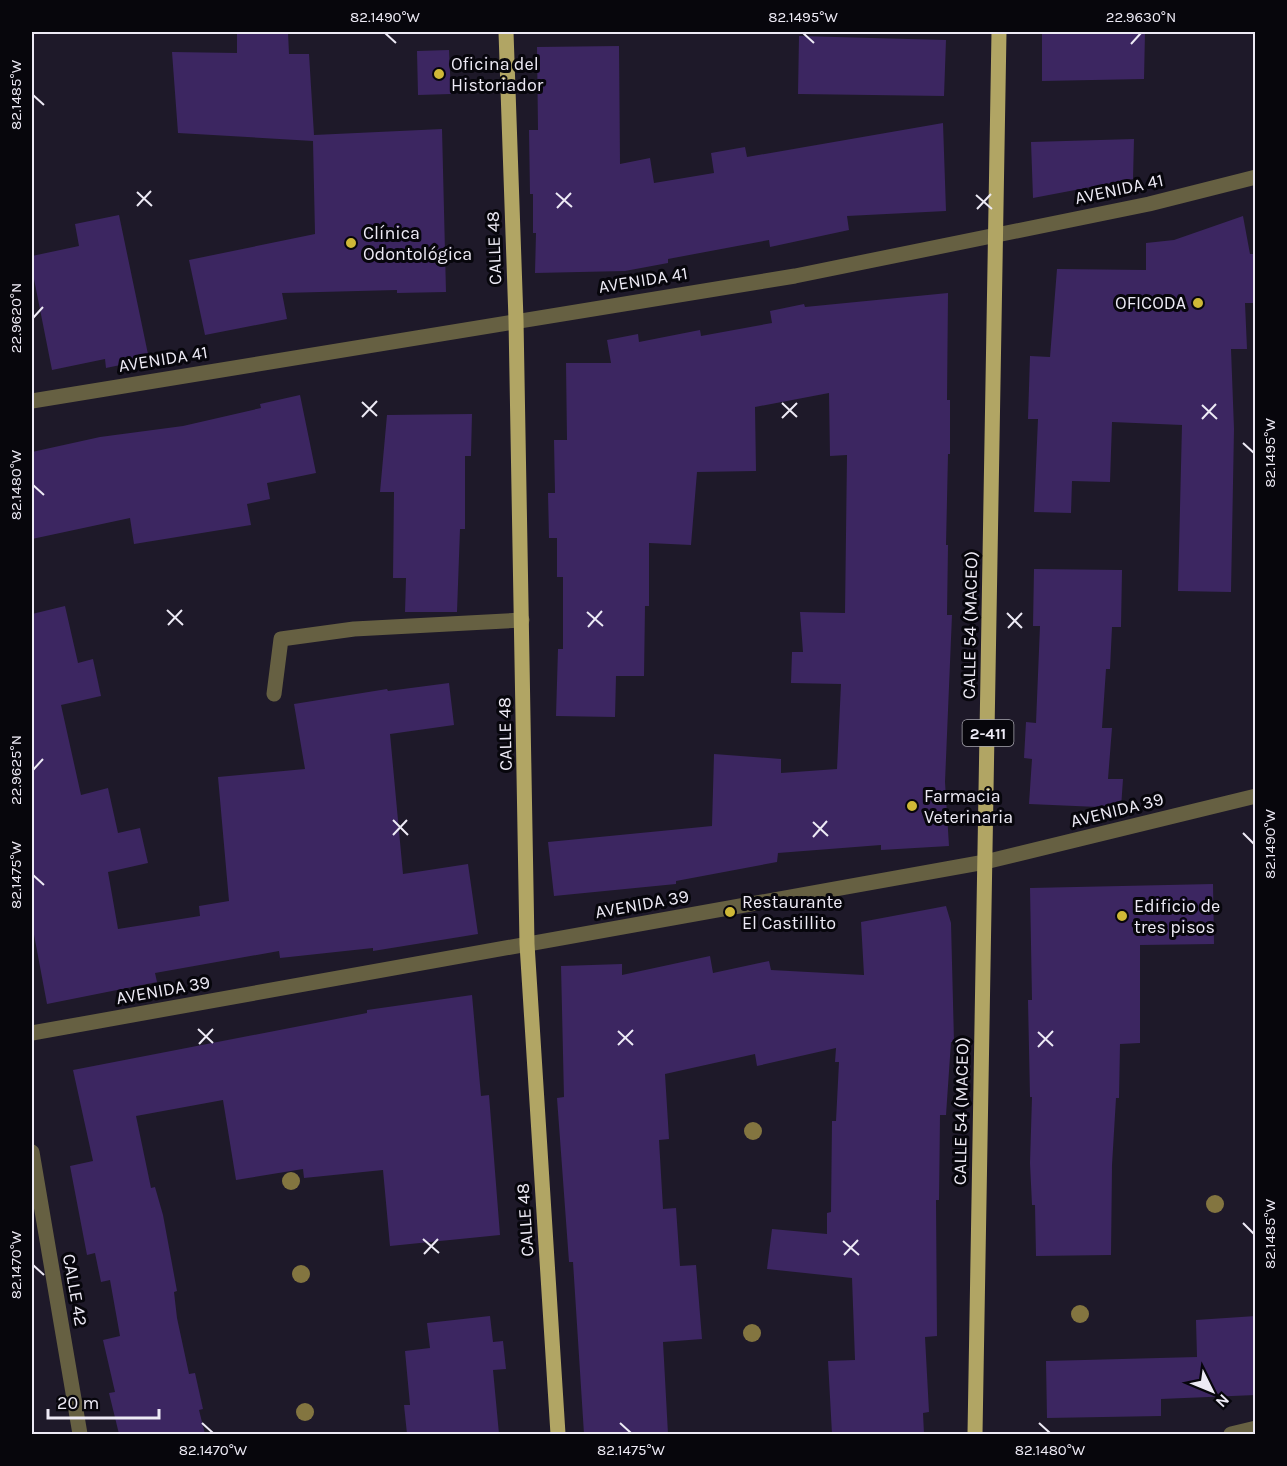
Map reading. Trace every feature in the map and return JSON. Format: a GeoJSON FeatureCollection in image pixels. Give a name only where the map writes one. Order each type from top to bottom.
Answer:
{"type":"FeatureCollection","features":[{"type":"Feature","properties":{"kind":"main road","name":"CALLE 48"},"geometry":{"type":"LineString","coordinates":[[506,32],[516,320],[527,944],[558,1434]]}},
{"type":"Feature","properties":{"kind":"main road","name":"CALLE 54 (MACEO)"},"geometry":{"type":"LineString","coordinates":[[975,1434],[999,32]]}},
{"type":"Feature","properties":{"kind":"street","name":"AVENIDA 41"},"geometry":{"type":"LineString","coordinates":[[32,400],[795,276],[1149,204],[1256,177]]}},
{"type":"Feature","properties":{"kind":"street"},"geometry":{"type":"LineString","coordinates":[[274,694],[281,639],[354,629],[522,620]]}},
{"type":"Feature","properties":{"kind":"street","name":"AVENIDA 39"},"geometry":{"type":"LineString","coordinates":[[32,1033],[985,862],[1256,796]]}},
{"type":"Feature","properties":{"kind":"street","name":"CALLE 42"},"geometry":{"type":"LineString","coordinates":[[32,1152],[80,1434]]}},
{"type":"Feature","properties":{"kind":"street"},"geometry":{"type":"LineString","coordinates":[[1231,1434],[1256,1428]]}},
{"type":"Feature","properties":{"kind":"building"},"geometry":{"type":"Polygon","coordinates":[[[237,32],[288,32],[289,54],[309,54],[314,135],[442,129],[446,292],[397,293],[397,290],[282,293],[287,319],[205,335],[189,260],[315,234],[313,141],[178,133],[172,52],[237,53],[237,32]]]}},
{"type":"Feature","properties":{"kind":"building"},"geometry":{"type":"Polygon","coordinates":[[[1145,32],[1144,79],[1042,81],[1042,34],[1145,32]]]}},
{"type":"Feature","properties":{"kind":"building"},"geometry":{"type":"Polygon","coordinates":[[[799,36],[946,40],[944,96],[798,94],[799,36]]]}},
{"type":"Feature","properties":{"kind":"building"},"geometry":{"type":"Polygon","coordinates":[[[619,46],[620,164],[650,158],[654,183],[714,173],[711,153],[745,147],[747,157],[943,123],[946,211],[847,216],[849,230],[770,247],[769,240],[668,259],[668,263],[625,271],[535,273],[536,233],[533,233],[533,194],[530,194],[529,130],[538,130],[537,47],[619,46]]]}},
{"type":"Feature","properties":{"kind":"building"},"geometry":{"type":"Polygon","coordinates":[[[449,50],[451,94],[418,95],[417,51],[449,50]]]}},
{"type":"Feature","properties":{"kind":"building"},"geometry":{"type":"Polygon","coordinates":[[[1134,139],[1133,179],[1033,198],[1031,142],[1134,139]]]}},
{"type":"Feature","properties":{"kind":"building"},"geometry":{"type":"Polygon","coordinates":[[[119,215],[149,359],[106,368],[105,359],[52,370],[32,269],[32,256],[79,246],[75,224],[119,215]]]}},
{"type":"Feature","properties":{"kind":"building"},"geometry":{"type":"Polygon","coordinates":[[[1243,216],[1250,254],[1256,254],[1256,303],[1245,303],[1247,349],[1231,349],[1234,429],[1231,592],[1178,591],[1182,425],[1112,422],[1110,482],[1072,481],[1071,513],[1034,512],[1038,419],[1028,419],[1030,356],[1050,357],[1057,269],[1146,270],[1146,243],[1174,240],[1243,216]]]}},
{"type":"Feature","properties":{"kind":"building"},"geometry":{"type":"Polygon","coordinates":[[[948,293],[947,400],[950,400],[950,454],[948,454],[946,545],[948,545],[947,615],[952,615],[945,782],[949,846],[881,850],[881,845],[778,853],[777,862],[676,881],[676,884],[554,896],[548,842],[712,826],[714,754],[781,759],[781,773],[837,769],[841,684],[791,683],[792,652],[803,652],[800,612],[845,613],[847,455],[830,456],[829,393],[755,407],[756,471],[697,472],[691,545],[649,543],[649,606],[645,606],[644,676],[616,676],[615,717],[556,716],[558,649],[563,649],[563,577],[557,577],[557,538],[549,538],[548,493],[555,493],[554,440],[567,440],[566,363],[611,363],[607,340],[638,334],[639,342],[700,330],[701,336],[772,323],[770,311],[804,304],[805,307],[948,293]]]}},
{"type":"Feature","properties":{"kind":"building"},"geometry":{"type":"Polygon","coordinates":[[[300,395],[316,473],[267,483],[270,499],[247,504],[251,525],[134,544],[130,518],[32,539],[32,452],[100,437],[183,426],[261,408],[260,404],[300,395]]]}},
{"type":"Feature","properties":{"kind":"building"},"geometry":{"type":"Polygon","coordinates":[[[472,414],[471,456],[465,456],[465,529],[460,529],[457,612],[405,612],[406,578],[393,578],[394,492],[380,492],[387,415],[472,414]]]}},
{"type":"Feature","properties":{"kind":"building"},"geometry":{"type":"Polygon","coordinates":[[[1034,569],[1122,570],[1121,627],[1112,627],[1110,669],[1106,669],[1102,728],[1112,728],[1108,779],[1123,779],[1121,808],[1029,804],[1032,759],[1024,758],[1026,722],[1036,723],[1040,626],[1033,626],[1034,569]]]}},
{"type":"Feature","properties":{"kind":"building"},"geometry":{"type":"Polygon","coordinates":[[[65,606],[78,663],[93,659],[101,696],[61,705],[81,795],[108,788],[118,833],[140,828],[148,863],[108,872],[118,929],[200,916],[199,906],[229,901],[218,777],[305,769],[294,704],[387,689],[388,691],[449,683],[454,725],[390,734],[403,874],[468,864],[478,934],[373,951],[373,948],[280,958],[279,951],[155,973],[157,982],[47,1004],[32,924],[32,614],[65,606]]]}},
{"type":"Feature","properties":{"kind":"building"},"geometry":{"type":"Polygon","coordinates":[[[1213,884],[1214,944],[1140,945],[1140,1043],[1120,1044],[1119,1098],[1116,1098],[1112,1165],[1111,1255],[1036,1256],[1035,1205],[1032,1205],[1030,1163],[1032,1097],[1030,1097],[1028,1000],[1032,1000],[1030,888],[1213,884]]]}},
{"type":"Feature","properties":{"kind":"building"},"geometry":{"type":"Polygon","coordinates":[[[946,906],[951,923],[954,1042],[951,1042],[946,1115],[940,1115],[939,1200],[936,1200],[937,1336],[925,1337],[929,1412],[923,1413],[924,1434],[832,1434],[828,1361],[855,1360],[852,1278],[767,1269],[772,1229],[827,1234],[827,1213],[831,1212],[832,1121],[836,1121],[839,1062],[835,1062],[836,1048],[757,1066],[755,1054],[665,1074],[669,1139],[659,1140],[663,1209],[676,1208],[680,1266],[696,1265],[702,1339],[663,1342],[668,1434],[584,1434],[573,1262],[569,1262],[557,1098],[564,1097],[561,966],[622,964],[622,975],[710,956],[713,973],[769,961],[771,970],[864,975],[861,922],[946,906]]]}},
{"type":"Feature","properties":{"kind":"building"},"geometry":{"type":"Polygon","coordinates":[[[472,995],[481,1096],[489,1095],[500,1235],[390,1246],[383,1170],[304,1178],[303,1169],[236,1180],[223,1100],[136,1116],[151,1188],[155,1187],[163,1215],[177,1291],[174,1292],[177,1318],[189,1374],[195,1373],[203,1409],[199,1410],[205,1434],[119,1434],[109,1393],[115,1392],[103,1340],[120,1336],[110,1280],[101,1282],[95,1253],[87,1255],[70,1166],[93,1161],[73,1070],[367,1013],[367,1010],[472,995]]]}},
{"type":"Feature","properties":{"kind":"building"},"geometry":{"type":"Polygon","coordinates":[[[490,1316],[493,1342],[503,1341],[506,1369],[493,1370],[499,1434],[407,1434],[404,1405],[410,1405],[405,1351],[430,1348],[427,1323],[490,1316]]]}},
{"type":"Feature","properties":{"kind":"building"},"geometry":{"type":"Polygon","coordinates":[[[1256,1316],[1256,1395],[1161,1399],[1161,1416],[1047,1418],[1046,1361],[1197,1357],[1196,1320],[1256,1316]]]}},
{"type":"Feature","properties":{"kind":"place","name":"Oficina del Historiador"},"geometry":{"type":"Point","coordinates":[439,74]}},
{"type":"Feature","properties":{"kind":"place","name":"Clínica Odontológica"},"geometry":{"type":"Point","coordinates":[351,243]}},
{"type":"Feature","properties":{"kind":"place","name":"OFICODA"},"geometry":{"type":"Point","coordinates":[1198,303]}},
{"type":"Feature","properties":{"kind":"place","name":"Farmacia Veterinaria"},"geometry":{"type":"Point","coordinates":[912,806]}},
{"type":"Feature","properties":{"kind":"place","name":"Restaurante El Castillito"},"geometry":{"type":"Point","coordinates":[730,912]}},
{"type":"Feature","properties":{"kind":"place","name":"Edificio de tres pisos"},"geometry":{"type":"Point","coordinates":[1122,916]}}]}
